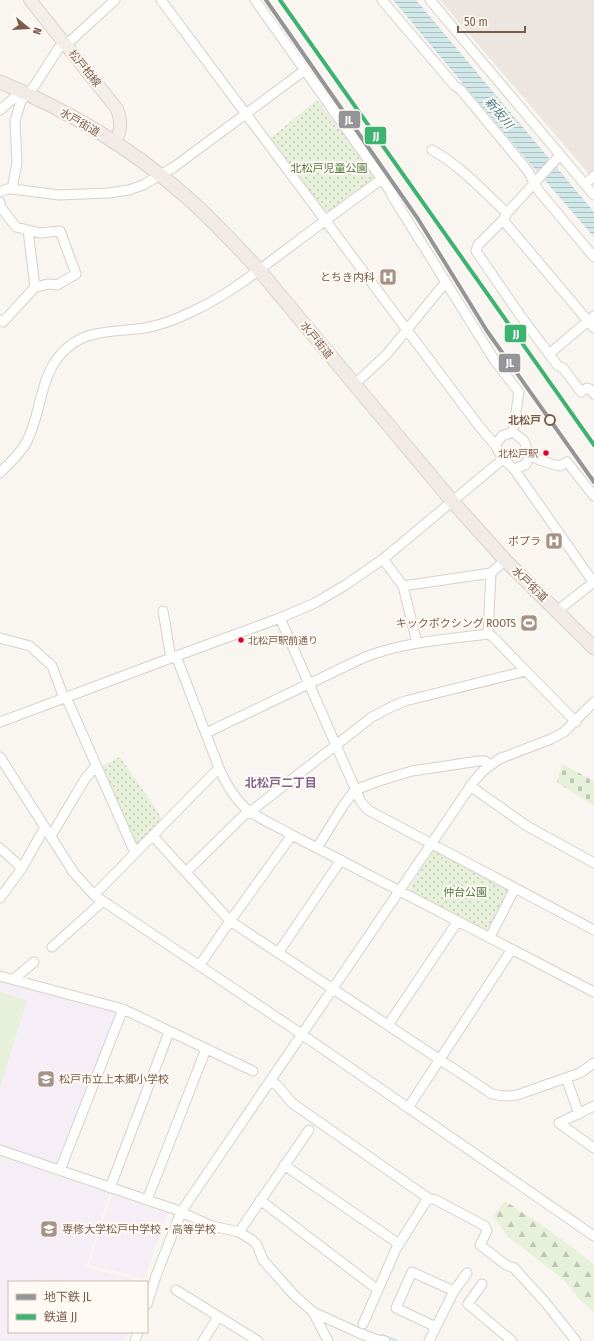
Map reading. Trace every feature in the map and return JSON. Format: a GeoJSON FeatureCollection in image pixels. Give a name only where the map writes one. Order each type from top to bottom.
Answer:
{"type":"FeatureCollection","features":[{"type":"Feature","properties":{"kind":"highway","name":"水戸街道"},"geometry":{"type":"LineString","coordinates":[[0,82],[24,92],[71,116],[115,143],[183,193],[259,270],[354,385],[504,560],[558,611],[594,648]]}},
{"type":"Feature","properties":{"kind":"main road","name":"松戸柏線"},"geometry":{"type":"LineString","coordinates":[[30,0],[116,109],[121,124],[120,133],[115,143]]}},
{"type":"Feature","properties":{"kind":"street"},"geometry":{"type":"LineString","coordinates":[[0,110],[24,92],[58,49],[115,0]]}},
{"type":"Feature","properties":{"kind":"street"},"geometry":{"type":"LineString","coordinates":[[161,0],[324,220],[479,426],[495,445],[503,459],[514,469],[594,583],[558,611]]}},
{"type":"Feature","properties":{"kind":"street"},"geometry":{"type":"LineString","coordinates":[[255,0],[382,179],[445,284],[495,361],[519,392],[513,432]]}},
{"type":"Feature","properties":{"kind":"street"},"geometry":{"type":"LineString","coordinates":[[382,0],[455,86],[460,89],[528,171],[534,184],[594,257]]}},
{"type":"Feature","properties":{"kind":"street"},"geometry":{"type":"LineString","coordinates":[[430,0],[594,195]]}},
{"type":"Feature","properties":{"kind":"street"},"geometry":{"type":"LineString","coordinates":[[0,192],[3,190],[12,189],[59,195],[108,193],[129,190],[143,185],[174,167],[305,70]]}},
{"type":"Feature","properties":{"kind":"street"},"geometry":{"type":"LineString","coordinates":[[12,189],[17,163],[15,121],[24,97],[24,92]]}},
{"type":"Feature","properties":{"kind":"street"},"geometry":{"type":"LineString","coordinates":[[432,150],[447,158],[462,171],[505,216],[592,322],[549,354]]}},
{"type":"Feature","properties":{"kind":"street"},"geometry":{"type":"LineString","coordinates":[[560,155],[478,245],[476,251],[520,315],[558,366],[563,368],[581,392],[587,388],[594,394]]}},
{"type":"Feature","properties":{"kind":"street"},"geometry":{"type":"LineString","coordinates":[[585,184],[594,176]]}},
{"type":"Feature","properties":{"kind":"street"},"geometry":{"type":"LineString","coordinates":[[0,473],[26,444],[37,413],[48,372],[66,348],[77,340],[94,334],[147,328],[164,324],[215,300],[232,290],[324,220],[382,179]]}},
{"type":"Feature","properties":{"kind":"street"},"geometry":{"type":"LineString","coordinates":[[0,202],[0,206],[16,226],[40,233],[60,231],[76,274],[57,285],[49,284],[35,287],[3,322],[0,320]]}},
{"type":"Feature","properties":{"kind":"street"},"geometry":{"type":"LineString","coordinates":[[28,230],[35,287]]}},
{"type":"Feature","properties":{"kind":"street"},"geometry":{"type":"LineString","coordinates":[[354,385],[387,354],[445,284]]}},
{"type":"Feature","properties":{"kind":"street"},"geometry":{"type":"LineString","coordinates":[[495,445],[502,436],[513,432]]}},
{"type":"Feature","properties":{"kind":"street"},"geometry":{"type":"LineString","coordinates":[[513,432],[524,441],[530,456],[547,464],[560,466],[567,462],[594,496]]}},
{"type":"Feature","properties":{"kind":"street"},"geometry":{"type":"LineString","coordinates":[[514,469],[525,465],[530,456]]}},
{"type":"Feature","properties":{"kind":"street"},"geometry":{"type":"LineString","coordinates":[[0,722],[280,618],[328,596],[383,559],[503,459]]}},
{"type":"Feature","properties":{"kind":"street"},"geometry":{"type":"LineString","coordinates":[[383,559],[403,586],[417,643]]}},
{"type":"Feature","properties":{"kind":"street"},"geometry":{"type":"LineString","coordinates":[[403,586],[491,573],[504,560]]}},
{"type":"Feature","properties":{"kind":"street"},"geometry":{"type":"LineString","coordinates":[[488,634],[491,573]]}},
{"type":"Feature","properties":{"kind":"street"},"geometry":{"type":"LineString","coordinates":[[163,611],[174,657],[219,768],[234,796],[250,812],[594,992]]}},
{"type":"Feature","properties":{"kind":"street"},"geometry":{"type":"LineString","coordinates":[[280,618],[355,790],[361,802],[368,810],[594,930]]}},
{"type":"Feature","properties":{"kind":"street"},"geometry":{"type":"LineString","coordinates":[[206,733],[308,683],[385,649],[417,643],[488,634],[493,637],[576,722]]}},
{"type":"Feature","properties":{"kind":"street"},"geometry":{"type":"LineString","coordinates":[[0,638],[30,646],[52,666],[135,854]]}},
{"type":"Feature","properties":{"kind":"street"},"geometry":{"type":"LineString","coordinates":[[186,872],[244,816],[372,717],[405,701],[526,672]]}},
{"type":"Feature","properties":{"kind":"street"},"geometry":{"type":"LineString","coordinates":[[148,1301],[181,1212],[470,786],[490,765],[511,754],[551,739],[564,732],[576,722],[594,702]]}},
{"type":"Feature","properties":{"kind":"street"},"geometry":{"type":"LineString","coordinates":[[317,848],[343,806],[355,790],[378,781],[412,772],[479,761],[485,761],[490,765]]}},
{"type":"Feature","properties":{"kind":"street"},"geometry":{"type":"LineString","coordinates":[[1,762],[74,873],[102,902],[302,1035],[594,1236]]}},
{"type":"Feature","properties":{"kind":"street"},"geometry":{"type":"LineString","coordinates":[[51,836],[85,779],[96,766]]}},
{"type":"Feature","properties":{"kind":"street"},"geometry":{"type":"LineString","coordinates":[[94,895],[219,768]]}},
{"type":"Feature","properties":{"kind":"street"},"geometry":{"type":"LineString","coordinates":[[470,786],[527,826],[594,863]]}},
{"type":"Feature","properties":{"kind":"street"},"geometry":{"type":"LineString","coordinates":[[0,898],[22,868],[45,827]]}},
{"type":"Feature","properties":{"kind":"street"},"geometry":{"type":"LineString","coordinates":[[200,966],[292,835]]}},
{"type":"Feature","properties":{"kind":"street"},"geometry":{"type":"LineString","coordinates":[[152,836],[230,922],[492,1094],[501,1096],[518,1095],[580,1073],[594,1062]]}},
{"type":"Feature","properties":{"kind":"street"},"geometry":{"type":"LineString","coordinates":[[0,848],[22,868]]}},
{"type":"Feature","properties":{"kind":"street"},"geometry":{"type":"LineString","coordinates":[[278,953],[341,860]]}},
{"type":"Feature","properties":{"kind":"street"},"geometry":{"type":"LineString","coordinates":[[490,937],[515,888]]}},
{"type":"Feature","properties":{"kind":"street"},"geometry":{"type":"LineString","coordinates":[[52,947],[102,902]]}},
{"type":"Feature","properties":{"kind":"street"},"geometry":{"type":"LineString","coordinates":[[388,1025],[458,921]]}},
{"type":"Feature","properties":{"kind":"street"},"geometry":{"type":"LineString","coordinates":[[408,1108],[512,949]]}},
{"type":"Feature","properties":{"kind":"street"},"geometry":{"type":"LineString","coordinates":[[14,979],[34,962]]}},
{"type":"Feature","properties":{"kind":"street"},"geometry":{"type":"LineString","coordinates":[[0,976],[123,1009],[253,1071]]}},
{"type":"Feature","properties":{"kind":"street"},"geometry":{"type":"LineString","coordinates":[[60,1170],[123,1009]]}},
{"type":"Feature","properties":{"kind":"street"},"geometry":{"type":"LineString","coordinates":[[110,1188],[169,1032]]}},
{"type":"Feature","properties":{"kind":"street"},"geometry":{"type":"LineString","coordinates":[[147,1200],[206,1049]]}},
{"type":"Feature","properties":{"kind":"street"},"geometry":{"type":"LineString","coordinates":[[566,1078],[579,1114]]}},
{"type":"Feature","properties":{"kind":"street"},"geometry":{"type":"LineString","coordinates":[[270,1081],[277,1085],[292,1103],[428,1198],[436,1200],[485,1226],[487,1231],[480,1245],[506,1265],[514,1268],[545,1302],[576,1341]]}},
{"type":"Feature","properties":{"kind":"street"},"geometry":{"type":"LineString","coordinates":[[594,1106],[559,1122],[594,1148]]}},
{"type":"Feature","properties":{"kind":"street"},"geometry":{"type":"LineString","coordinates":[[239,1232],[309,1130]]}},
{"type":"Feature","properties":{"kind":"street"},"geometry":{"type":"LineString","coordinates":[[0,1150],[181,1212],[212,1226],[239,1232],[252,1240],[263,1260],[293,1294],[313,1312],[359,1333],[385,1341]]}},
{"type":"Feature","properties":{"kind":"street"},"geometry":{"type":"LineString","coordinates":[[284,1165],[399,1244]]}},
{"type":"Feature","properties":{"kind":"street"},"geometry":{"type":"LineString","coordinates":[[363,1324],[399,1244],[428,1198]]}},
{"type":"Feature","properties":{"kind":"street"},"geometry":{"type":"LineString","coordinates":[[260,1200],[378,1290]]}},
{"type":"Feature","properties":{"kind":"street"},"geometry":{"type":"LineString","coordinates":[[436,1327],[396,1308],[412,1272],[454,1291]]}},
{"type":"Feature","properties":{"kind":"street"},"geometry":{"type":"LineString","coordinates":[[428,1341],[454,1291],[467,1273]]}},
{"type":"Feature","properties":{"kind":"street"},"geometry":{"type":"LineString","coordinates":[[482,1284],[468,1304],[509,1340]]}},
{"type":"Feature","properties":{"kind":"street"},"geometry":{"type":"LineString","coordinates":[[176,1290],[258,1341]]}},
{"type":"Feature","properties":{"kind":"street"},"geometry":{"type":"LineString","coordinates":[[313,1312],[328,1341]]}},
{"type":"Feature","properties":{"kind":"street"},"geometry":{"type":"LineString","coordinates":[[203,1341],[218,1317]]}},
{"type":"Feature","properties":{"kind":"shaded area"},"geometry":{"type":"Polygon","coordinates":[[[440,0],[594,0],[594,180],[440,0]]]}},
{"type":"Feature","properties":{"kind":"shaded area","name":"松戸市立上本郷小学校"},"geometry":{"type":"Polygon","coordinates":[[[0,980],[114,1011],[117,1014],[59,1162],[56,1164],[0,1145],[0,980]]]}},
{"type":"Feature","properties":{"kind":"shaded area","name":"専修大学松戸中学校・高等学校"},"geometry":{"type":"Polygon","coordinates":[[[0,1154],[110,1191],[86,1267],[137,1281],[8,1281],[8,1333],[128,1333],[125,1341],[0,1341],[0,1154]]]}},
{"type":"Feature","properties":{"kind":"shaded area"},"geometry":{"type":"Polygon","coordinates":[[[112,1194],[168,1213],[144,1278],[89,1265],[112,1194]]]}},
{"type":"Feature","properties":{"kind":"green space","name":"北松戸児童公園"},"geometry":{"type":"Polygon","coordinates":[[[317,100],[378,179],[326,217],[267,141],[317,100]]]}},
{"type":"Feature","properties":{"kind":"green space"},"geometry":{"type":"Polygon","coordinates":[[[120,757],[160,815],[161,824],[140,845],[134,844],[100,767],[120,757]]]}},
{"type":"Feature","properties":{"kind":"green space"},"geometry":{"type":"Polygon","coordinates":[[[562,764],[594,781],[594,806],[557,782],[562,764]]]}},
{"type":"Feature","properties":{"kind":"green space","name":"仲台公園"},"geometry":{"type":"Polygon","coordinates":[[[437,850],[509,887],[510,892],[492,929],[487,931],[411,892],[411,885],[433,851],[437,850]]]}},
{"type":"Feature","properties":{"kind":"green space"},"geometry":{"type":"Polygon","coordinates":[[[0,992],[27,1000],[0,1087],[0,992]]]}},
{"type":"Feature","properties":{"kind":"green space"},"geometry":{"type":"Polygon","coordinates":[[[505,1201],[549,1230],[594,1264],[594,1312],[581,1301],[562,1278],[508,1237],[493,1216],[505,1201]]]}},
{"type":"Feature","properties":{"kind":"water","name":"新坂川"},"geometry":{"type":"Polygon","coordinates":[[[393,0],[416,0],[594,212],[594,237],[515,146],[393,0]]]}},
{"type":"Feature","properties":{"kind":"waterway"},"geometry":{"type":"LineString","coordinates":[[382,1335],[397,1341]]}},
{"type":"Feature","properties":{"kind":"metro line","name":"JL"},"geometry":{"type":"LineString","coordinates":[[266,0],[418,219],[487,331],[594,482]]}},
{"type":"Feature","properties":{"kind":"rail line","name":"JJ"},"geometry":{"type":"LineString","coordinates":[[280,0],[594,445]]}},
{"type":"Feature","properties":{"kind":"place","name":"とちき内科"},"geometry":{"type":"Point","coordinates":[388,277]}},
{"type":"Feature","properties":{"kind":"place","name":"北松戸"},"geometry":{"type":"Point","coordinates":[550,420]}},
{"type":"Feature","properties":{"kind":"place","name":"北松戸駅"},"geometry":{"type":"Point","coordinates":[546,453]}},
{"type":"Feature","properties":{"kind":"place","name":"ポプラ"},"geometry":{"type":"Point","coordinates":[554,541]}},
{"type":"Feature","properties":{"kind":"place","name":"キックボクシング ROOTS"},"geometry":{"type":"Point","coordinates":[529,623]}},
{"type":"Feature","properties":{"kind":"place","name":"北松戸駅前通り"},"geometry":{"type":"Point","coordinates":[241,640]}},
{"type":"Feature","properties":{"kind":"place","name":"松戸市立上本郷小学校"},"geometry":{"type":"Point","coordinates":[46,1079]}},
{"type":"Feature","properties":{"kind":"place","name":"専修大学松戸中学校・高等学校"},"geometry":{"type":"Point","coordinates":[49,1229]}},
{"type":"Feature","properties":{"kind":"district","name":"北松戸二丁目"},"geometry":{"type":"Point","coordinates":[281,783]}}]}
